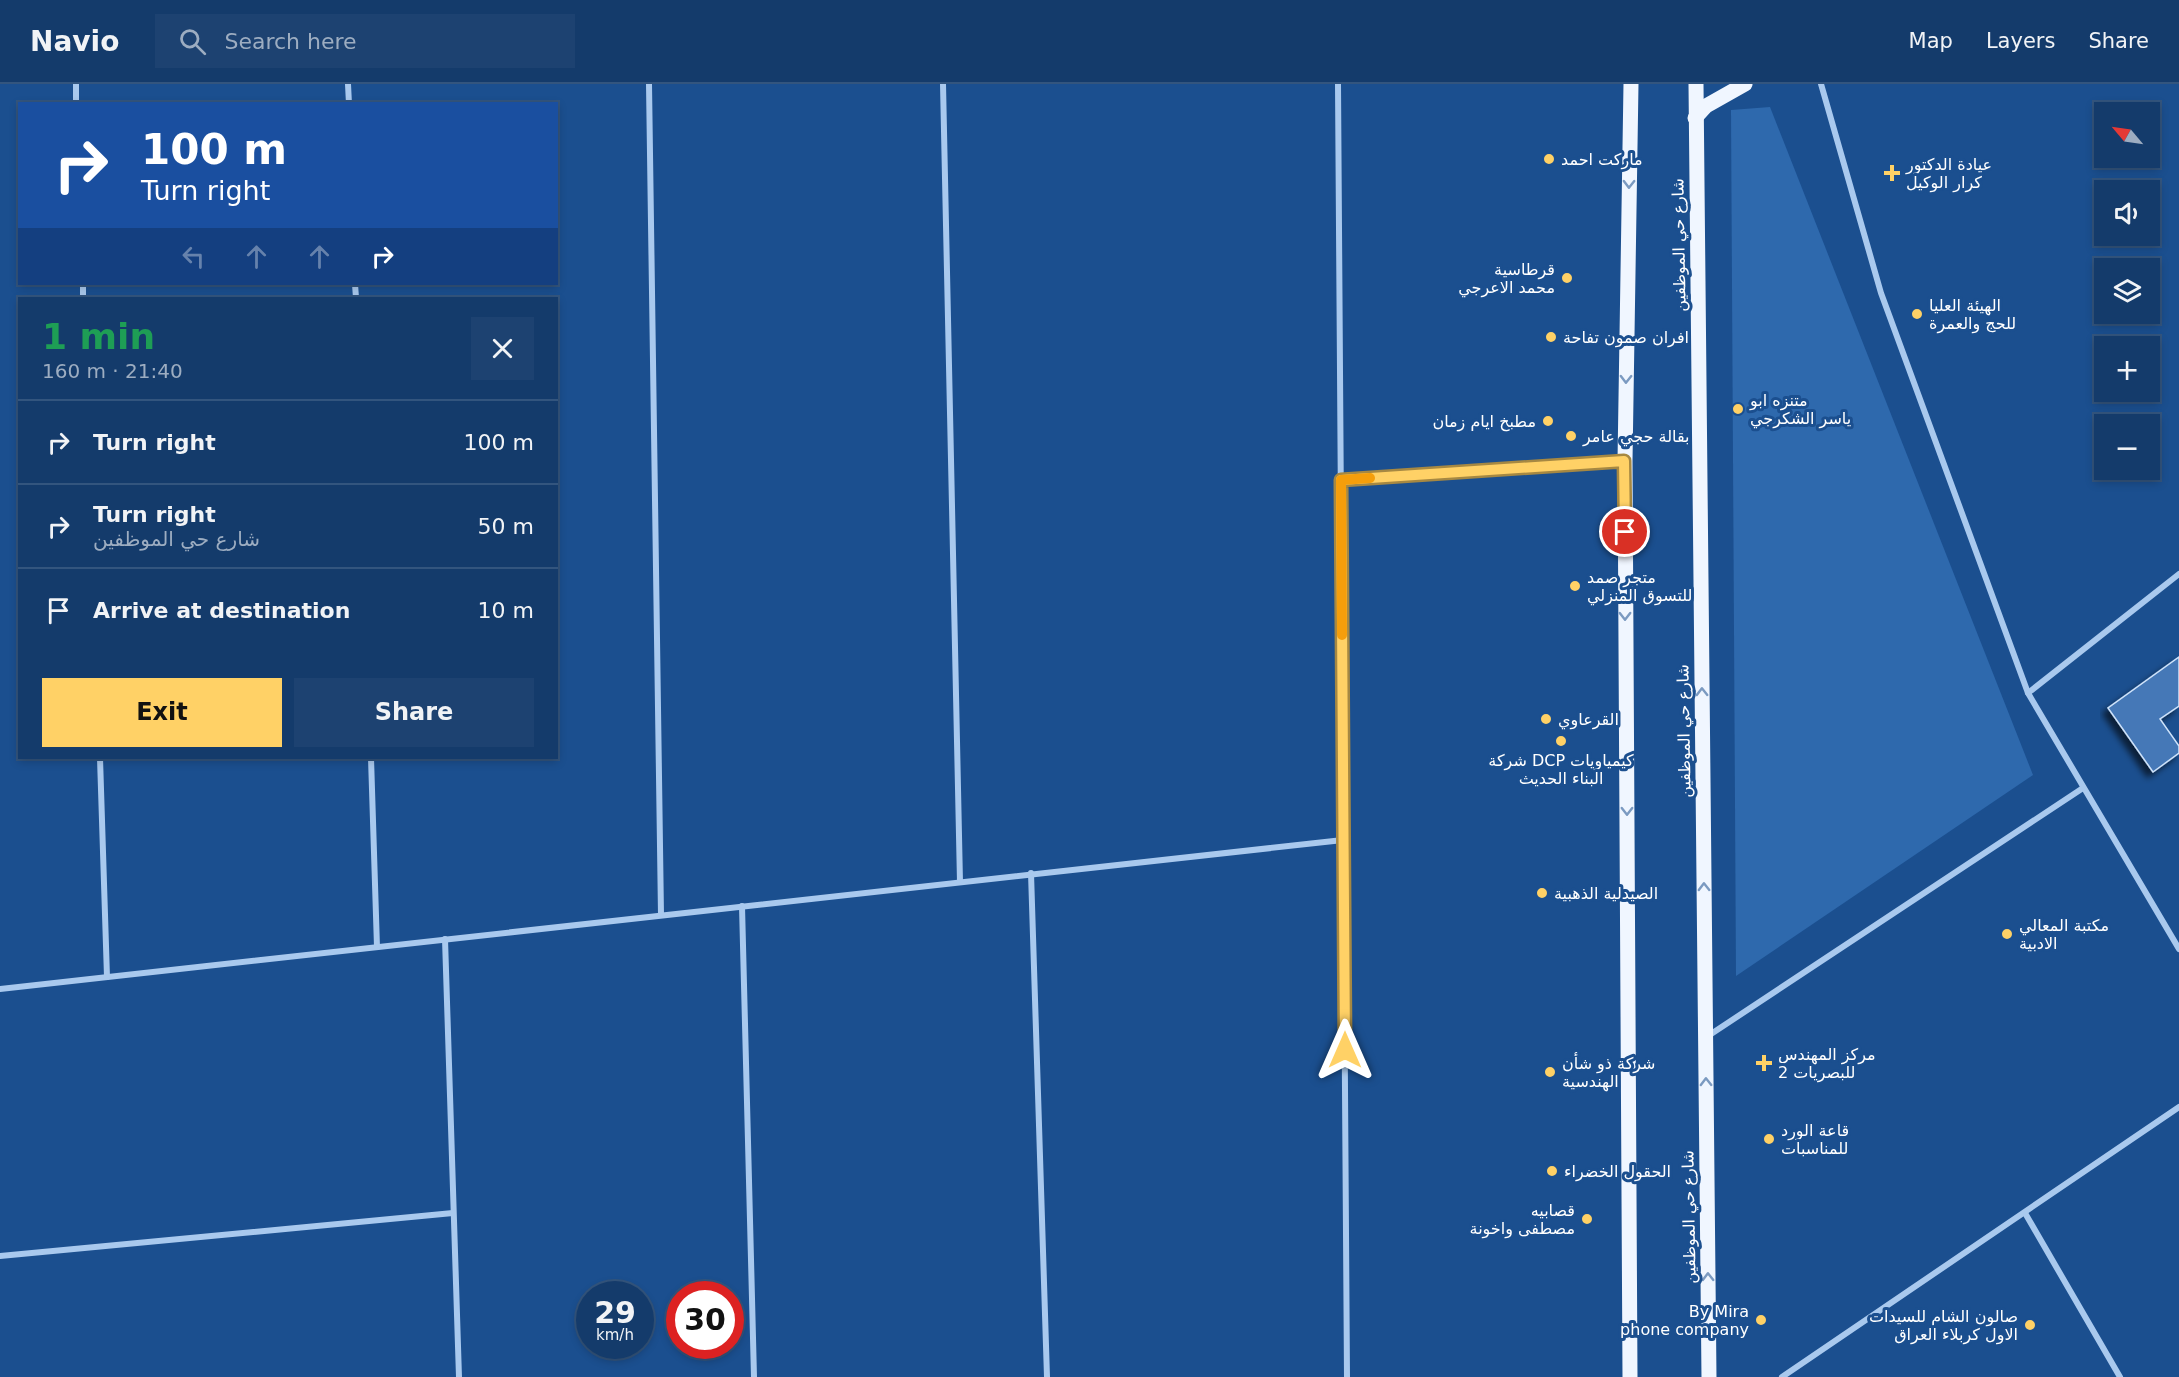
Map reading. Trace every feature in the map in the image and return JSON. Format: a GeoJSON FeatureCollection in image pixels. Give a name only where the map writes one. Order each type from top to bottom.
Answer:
{"type":"FeatureCollection","features":[{"type":"Feature","properties":{"kind":"main road"},"geometry":{"type":"LineString","coordinates":[[1630,1377],[1624,461],[1631,84]]}},
{"type":"Feature","properties":{"kind":"main road","name":"شارع حي الموظفين"},"geometry":{"type":"LineString","coordinates":[[1696,84],[1709,1377]]}},
{"type":"Feature","properties":{"kind":"main road"},"geometry":{"type":"LineString","coordinates":[[1695,118],[1715,100],[1746,84]]}},
{"type":"Feature","properties":{"kind":"street"},"geometry":{"type":"LineString","coordinates":[[76,84],[76,102]]}},
{"type":"Feature","properties":{"kind":"street"},"geometry":{"type":"LineString","coordinates":[[348,84],[349,102]]}},
{"type":"Feature","properties":{"kind":"street"},"geometry":{"type":"LineString","coordinates":[[649,84],[661,915]]}},
{"type":"Feature","properties":{"kind":"street"},"geometry":{"type":"LineString","coordinates":[[942,84],[960,882]]}},
{"type":"Feature","properties":{"kind":"street"},"geometry":{"type":"LineString","coordinates":[[1338,84],[1347,1377]]}},
{"type":"Feature","properties":{"kind":"street"},"geometry":{"type":"LineString","coordinates":[[1821,84],[1881,293],[2028,693],[2179,949]]}},
{"type":"Feature","properties":{"kind":"street"},"geometry":{"type":"LineString","coordinates":[[1341,480],[1624,461]]}},
{"type":"Feature","properties":{"kind":"street"},"geometry":{"type":"LineString","coordinates":[[2028,693],[2179,574]]}},
{"type":"Feature","properties":{"kind":"street"},"geometry":{"type":"LineString","coordinates":[[100,759],[107,977]]}},
{"type":"Feature","properties":{"kind":"street"},"geometry":{"type":"LineString","coordinates":[[371,759],[377,947]]}},
{"type":"Feature","properties":{"kind":"street"},"geometry":{"type":"LineString","coordinates":[[1705,1038],[2083,788]]}},
{"type":"Feature","properties":{"kind":"street"},"geometry":{"type":"LineString","coordinates":[[0,989],[1343,840]]}},
{"type":"Feature","properties":{"kind":"street"},"geometry":{"type":"LineString","coordinates":[[1031,873],[1047,1377]]}},
{"type":"Feature","properties":{"kind":"street"},"geometry":{"type":"LineString","coordinates":[[742,906],[754,1377]]}},
{"type":"Feature","properties":{"kind":"street"},"geometry":{"type":"LineString","coordinates":[[445,939],[459,1377]]}},
{"type":"Feature","properties":{"kind":"street"},"geometry":{"type":"LineString","coordinates":[[1782,1377],[2179,1107]]}},
{"type":"Feature","properties":{"kind":"street"},"geometry":{"type":"LineString","coordinates":[[0,1256],[453,1213]]}},
{"type":"Feature","properties":{"kind":"street"},"geometry":{"type":"LineString","coordinates":[[2025,1213],[2120,1377]]}},
{"type":"Feature","properties":{"kind":"shaded area"},"geometry":{"type":"Polygon","coordinates":[[[1770,107],[2033,775],[1736,976],[1731,110],[1770,107]]]}},
{"type":"Feature","properties":{"kind":"building"},"geometry":{"type":"Polygon","coordinates":[[[2179,657],[2179,706],[2160,719],[2179,746],[2179,753],[2153,772],[2108,708],[2179,657]]]}},
{"type":"Feature","properties":{"kind":"slow traffic"},"geometry":{"type":"LineString","coordinates":[[1342,635],[1341,480],[1370,478]]}},
{"type":"Feature","properties":{"kind":"place","name":"ماركت احمد"},"geometry":{"type":"Point","coordinates":[1549,159]}},
{"type":"Feature","properties":{"kind":"place","name":"عيادة الدكتور كرار الوكيل"},"geometry":{"type":"Point","coordinates":[1892,173]}},
{"type":"Feature","properties":{"kind":"place","name":"قرطاسية محمد الاعرجي"},"geometry":{"type":"Point","coordinates":[1567,278]}},
{"type":"Feature","properties":{"kind":"place","name":"الهيئة العليا للحج والعمرة"},"geometry":{"type":"Point","coordinates":[1917,314]}},
{"type":"Feature","properties":{"kind":"place","name":"افران صمون تفاحة"},"geometry":{"type":"Point","coordinates":[1551,337]}},
{"type":"Feature","properties":{"kind":"place","name":"متنزه ابو ياسر الشكرجي"},"geometry":{"type":"Point","coordinates":[1738,409]}},
{"type":"Feature","properties":{"kind":"place","name":"مطبخ ايام زمان"},"geometry":{"type":"Point","coordinates":[1548,421]}},
{"type":"Feature","properties":{"kind":"place","name":"بقالة حجي عامر"},"geometry":{"type":"Point","coordinates":[1571,436]}},
{"type":"Feature","properties":{"kind":"place","name":"متجر صمد للتسوق المنزلي"},"geometry":{"type":"Point","coordinates":[1575,586]}},
{"type":"Feature","properties":{"kind":"place","name":"القرعاوي"},"geometry":{"type":"Point","coordinates":[1546,719]}},
{"type":"Feature","properties":{"kind":"place","name":"شركة DCP كيمياويات البناء الحديث"},"geometry":{"type":"Point","coordinates":[1561,741]}},
{"type":"Feature","properties":{"kind":"place","name":"الصيدلية الذهبية"},"geometry":{"type":"Point","coordinates":[1542,893]}},
{"type":"Feature","properties":{"kind":"place","name":"مكتبة المعالي الادبية"},"geometry":{"type":"Point","coordinates":[2007,934]}},
{"type":"Feature","properties":{"kind":"place","name":"مركز المهندس للبصريات 2"},"geometry":{"type":"Point","coordinates":[1764,1063]}},
{"type":"Feature","properties":{"kind":"place","name":"شركة ذو شأن الهندسية"},"geometry":{"type":"Point","coordinates":[1550,1072]}},
{"type":"Feature","properties":{"kind":"place","name":"قاعة الورد للمناسبات"},"geometry":{"type":"Point","coordinates":[1769,1139]}},
{"type":"Feature","properties":{"kind":"place","name":"الحقول الخضراء"},"geometry":{"type":"Point","coordinates":[1552,1171]}},
{"type":"Feature","properties":{"kind":"place","name":"قصابيه مصطفى واخونة"},"geometry":{"type":"Point","coordinates":[1587,1219]}},
{"type":"Feature","properties":{"kind":"place","name":"By Mira phone company"},"geometry":{"type":"Point","coordinates":[1761,1320]}},
{"type":"Feature","properties":{"kind":"place","name":"صالون الشام للسيدات الاول كربلاء العراق"},"geometry":{"type":"Point","coordinates":[2030,1325]}},
{"type":"Feature","properties":{"kind":"route"},"geometry":{"type":"LineString","coordinates":[[1345,1050],[1341,480],[1624,461],[1625,532]]}}]}
